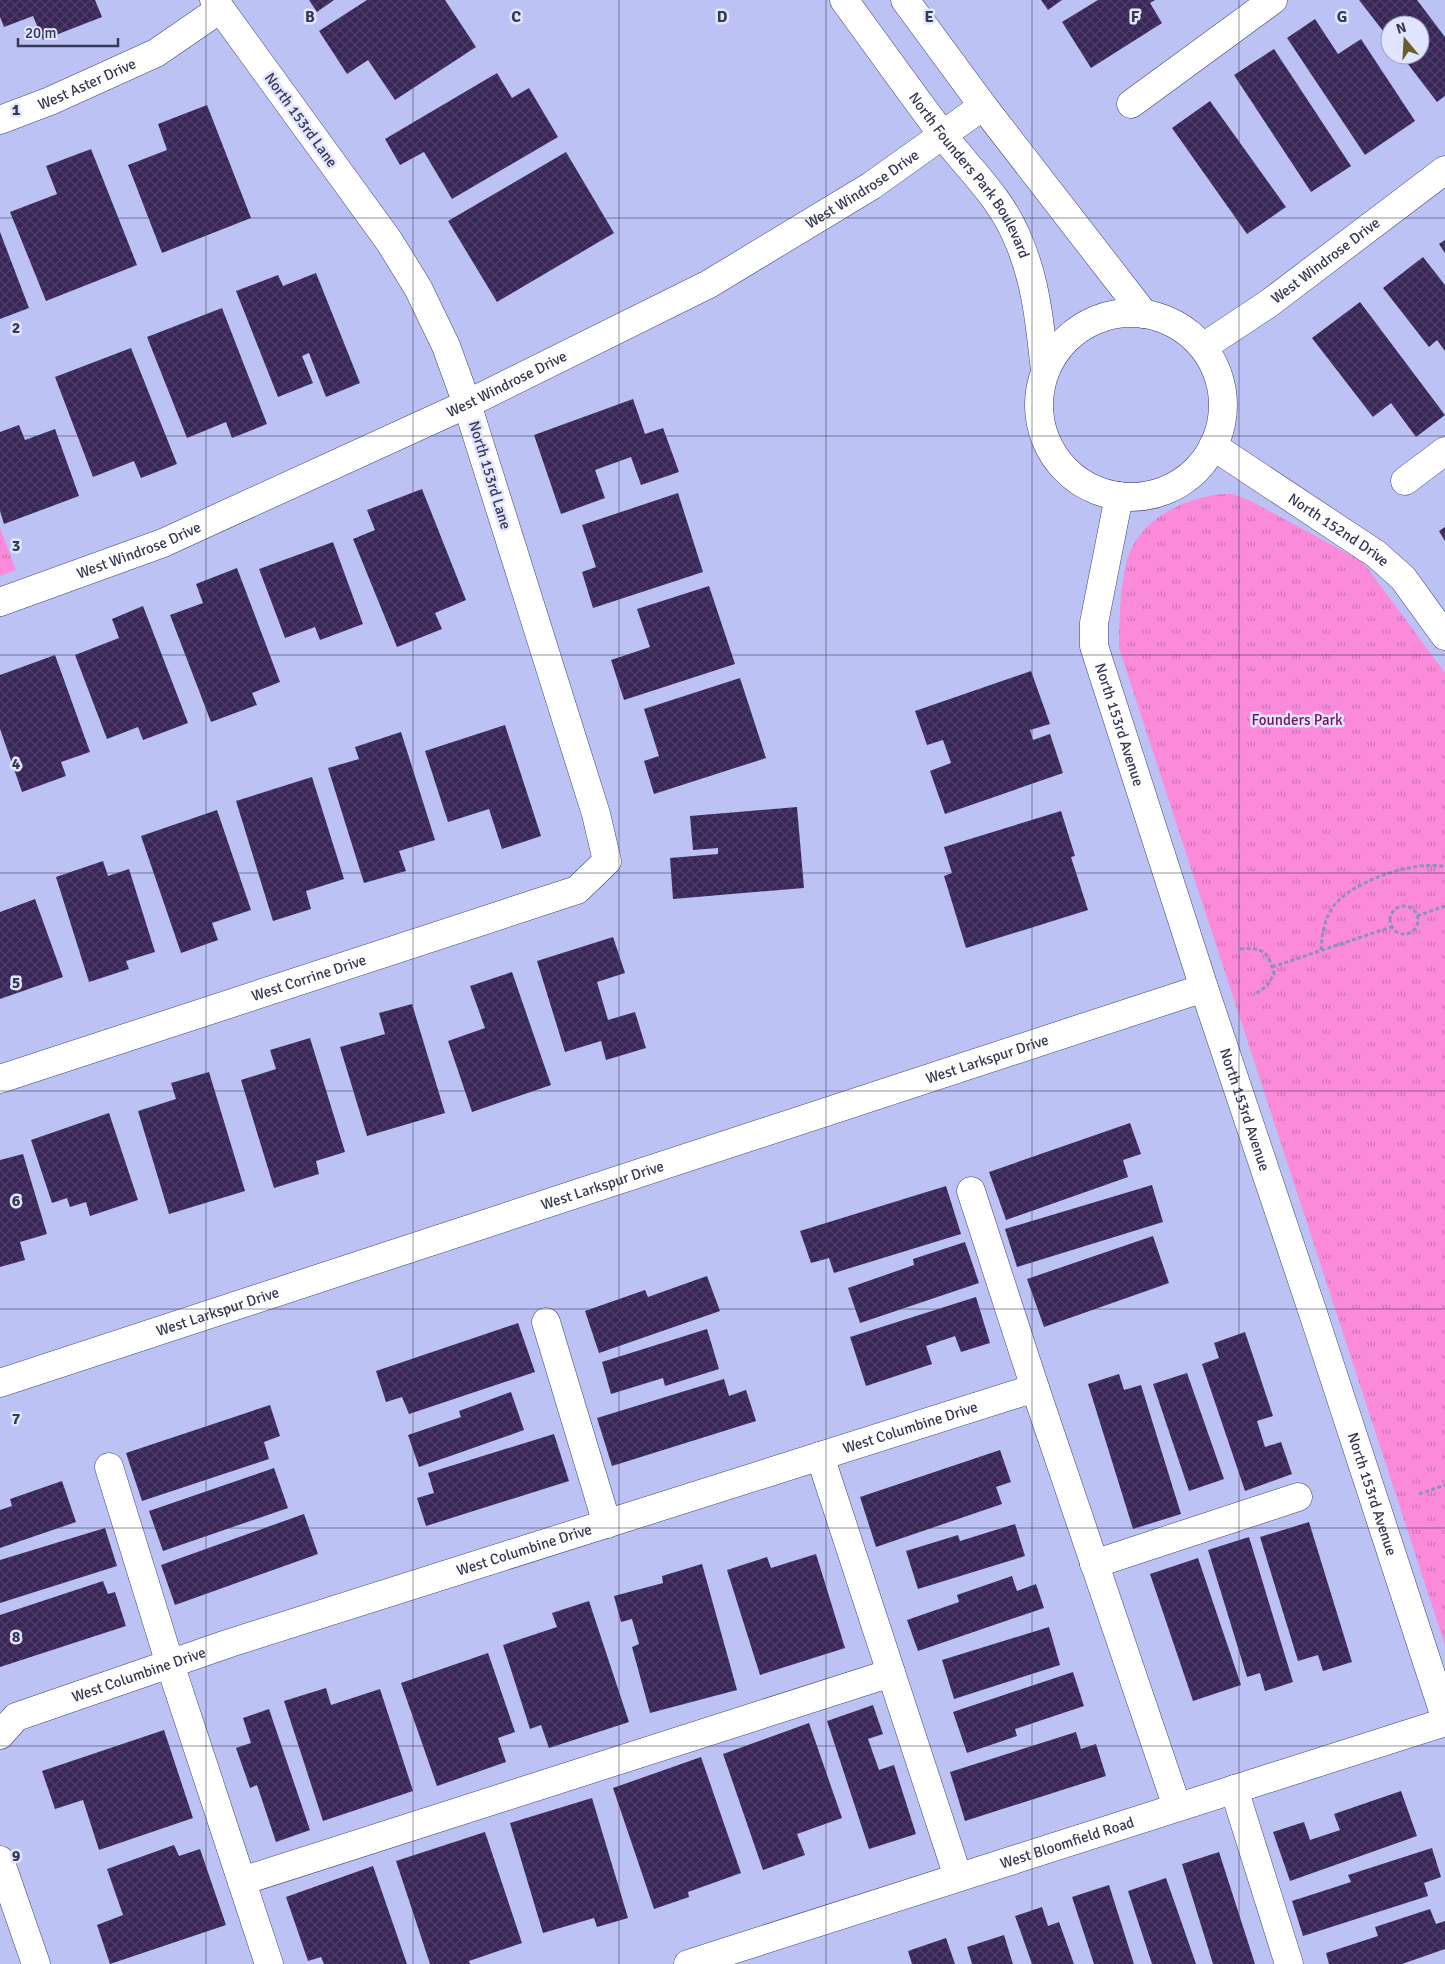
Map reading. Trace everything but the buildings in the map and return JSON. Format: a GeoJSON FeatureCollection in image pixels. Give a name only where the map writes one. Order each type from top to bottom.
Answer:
{"type":"FeatureCollection","features":[{"type":"Feature","properties":{"kind":"street","name":"North Founders Park Boulevard"},"geometry":{"type":"LineString","coordinates":[[844,0],[943,135],[1000,206],[1016,235],[1030,275],[1037,307],[1045,371]]}},
{"type":"Feature","properties":{"kind":"street"},"geometry":{"type":"LineString","coordinates":[[905,0],[983,106],[1144,314]]}},
{"type":"Feature","properties":{"kind":"street","name":"West Aster Drive"},"geometry":{"type":"LineString","coordinates":[[0,120],[50,101],[156,53],[217,4]]}},
{"type":"Feature","properties":{"kind":"street","name":"North 153rd Lane"},"geometry":{"type":"LineString","coordinates":[[217,4],[389,241],[418,288],[446,346],[467,404],[596,814],[607,861]]}},
{"type":"Feature","properties":{"kind":"street"},"geometry":{"type":"LineString","coordinates":[[1132,104],[1259,4]]}},
{"type":"Feature","properties":{"kind":"street","name":"West Windrose Drive"},"geometry":{"type":"LineString","coordinates":[[0,602],[163,544],[467,404],[709,284],[871,186],[983,106]]}},
{"type":"Feature","properties":{"kind":"street","name":"West Windrose Drive"},"geometry":{"type":"LineString","coordinates":[[1203,347],[1268,304],[1445,170]]}},
{"type":"Feature","properties":{"kind":"street"},"geometry":{"type":"LineString","coordinates":[[1119,314],[1144,314],[1168,321],[1189,334],[1203,347],[1218,374],[1223,399],[1221,423],[1213,446],[1199,466],[1181,482],[1151,495],[1119,496],[1096,490],[1075,478],[1058,462],[1046,441],[1039,418],[1039,394],[1045,371],[1063,344],[1074,333],[1096,320],[1119,314]]}},
{"type":"Feature","properties":{"kind":"street","name":"North 152nd Drive"},"geometry":{"type":"LineString","coordinates":[[1213,446],[1376,554],[1403,578],[1445,636]]}},
{"type":"Feature","properties":{"kind":"street"},"geometry":{"type":"LineString","coordinates":[[1405,481],[1445,451]]}},
{"type":"Feature","properties":{"kind":"street","name":"North 153rd Avenue"},"geometry":{"type":"LineString","coordinates":[[1119,496],[1094,623],[1094,646],[1204,988],[1313,1313],[1445,1718]]}},
{"type":"Feature","properties":{"kind":"street","name":"West Corrine Drive"},"geometry":{"type":"LineString","coordinates":[[0,1078],[577,890],[607,861]]}},
{"type":"Feature","properties":{"kind":"street","name":"West Larkspur Drive"},"geometry":{"type":"LineString","coordinates":[[0,1382],[1204,988]]}},
{"type":"Feature","properties":{"kind":"street"},"geometry":{"type":"LineString","coordinates":[[971,1191],[1035,1388],[1177,1807]]}},
{"type":"Feature","properties":{"kind":"street"},"geometry":{"type":"LineString","coordinates":[[546,1322],[607,1524]]}},
{"type":"Feature","properties":{"kind":"street","name":"West Columbine Drive"},"geometry":{"type":"LineString","coordinates":[[8,1726],[170,1664],[1035,1388]]}},
{"type":"Feature","properties":{"kind":"street"},"geometry":{"type":"LineString","coordinates":[[820,1456],[958,1878]]}},
{"type":"Feature","properties":{"kind":"street"},"geometry":{"type":"LineString","coordinates":[[109,1467],[170,1664],[270,1964]]}},
{"type":"Feature","properties":{"kind":"street"},"geometry":{"type":"LineString","coordinates":[[1094,1564],[1298,1497]]}},
{"type":"Feature","properties":{"kind":"street"},"geometry":{"type":"LineString","coordinates":[[242,1881],[891,1673]]}},
{"type":"Feature","properties":{"kind":"street","name":"West Bloomfield Road"},"geometry":{"type":"LineString","coordinates":[[688,1964],[1445,1722]]}},
{"type":"Feature","properties":{"kind":"street"},"geometry":{"type":"LineString","coordinates":[[1234,1788],[1289,1964]]}},
{"type":"Feature","properties":{"kind":"street"},"geometry":{"type":"LineString","coordinates":[[0,1860],[36,1964]]}},
{"type":"Feature","properties":{"kind":"path"},"geometry":{"type":"LineString","coordinates":[[1321,950],[1327,918],[1336,902],[1346,894],[1383,875],[1428,865],[1445,867]]}},
{"type":"Feature","properties":{"kind":"path"},"geometry":{"type":"LineString","coordinates":[[1417,916],[1445,906]]}},
{"type":"Feature","properties":{"kind":"path"},"geometry":{"type":"LineString","coordinates":[[1407,907],[1417,916],[1415,929],[1408,934],[1399,934],[1391,927],[1391,915],[1398,908],[1407,907]]}},
{"type":"Feature","properties":{"kind":"path"},"geometry":{"type":"LineString","coordinates":[[1272,967],[1391,927]]}},
{"type":"Feature","properties":{"kind":"path"},"geometry":{"type":"LineString","coordinates":[[1240,948],[1262,950],[1271,960],[1274,974],[1267,986],[1254,996]]}},
{"type":"Feature","properties":{"kind":"path"},"geometry":{"type":"LineString","coordinates":[[1419,1494],[1445,1485]]}},
{"type":"Feature","properties":{"kind":"green space","name":"Founders Park"},"geometry":{"type":"Polygon","coordinates":[[[1222,494],[1233,494],[1251,501],[1363,562],[1445,673],[1445,1645],[1119,648],[1121,592],[1127,560],[1133,546],[1152,522],[1165,513],[1193,500],[1222,494]]]}},
{"type":"Feature","properties":{"kind":"green space"},"geometry":{"type":"Polygon","coordinates":[[[0,528],[16,570],[0,576],[0,528]]]}}]}
